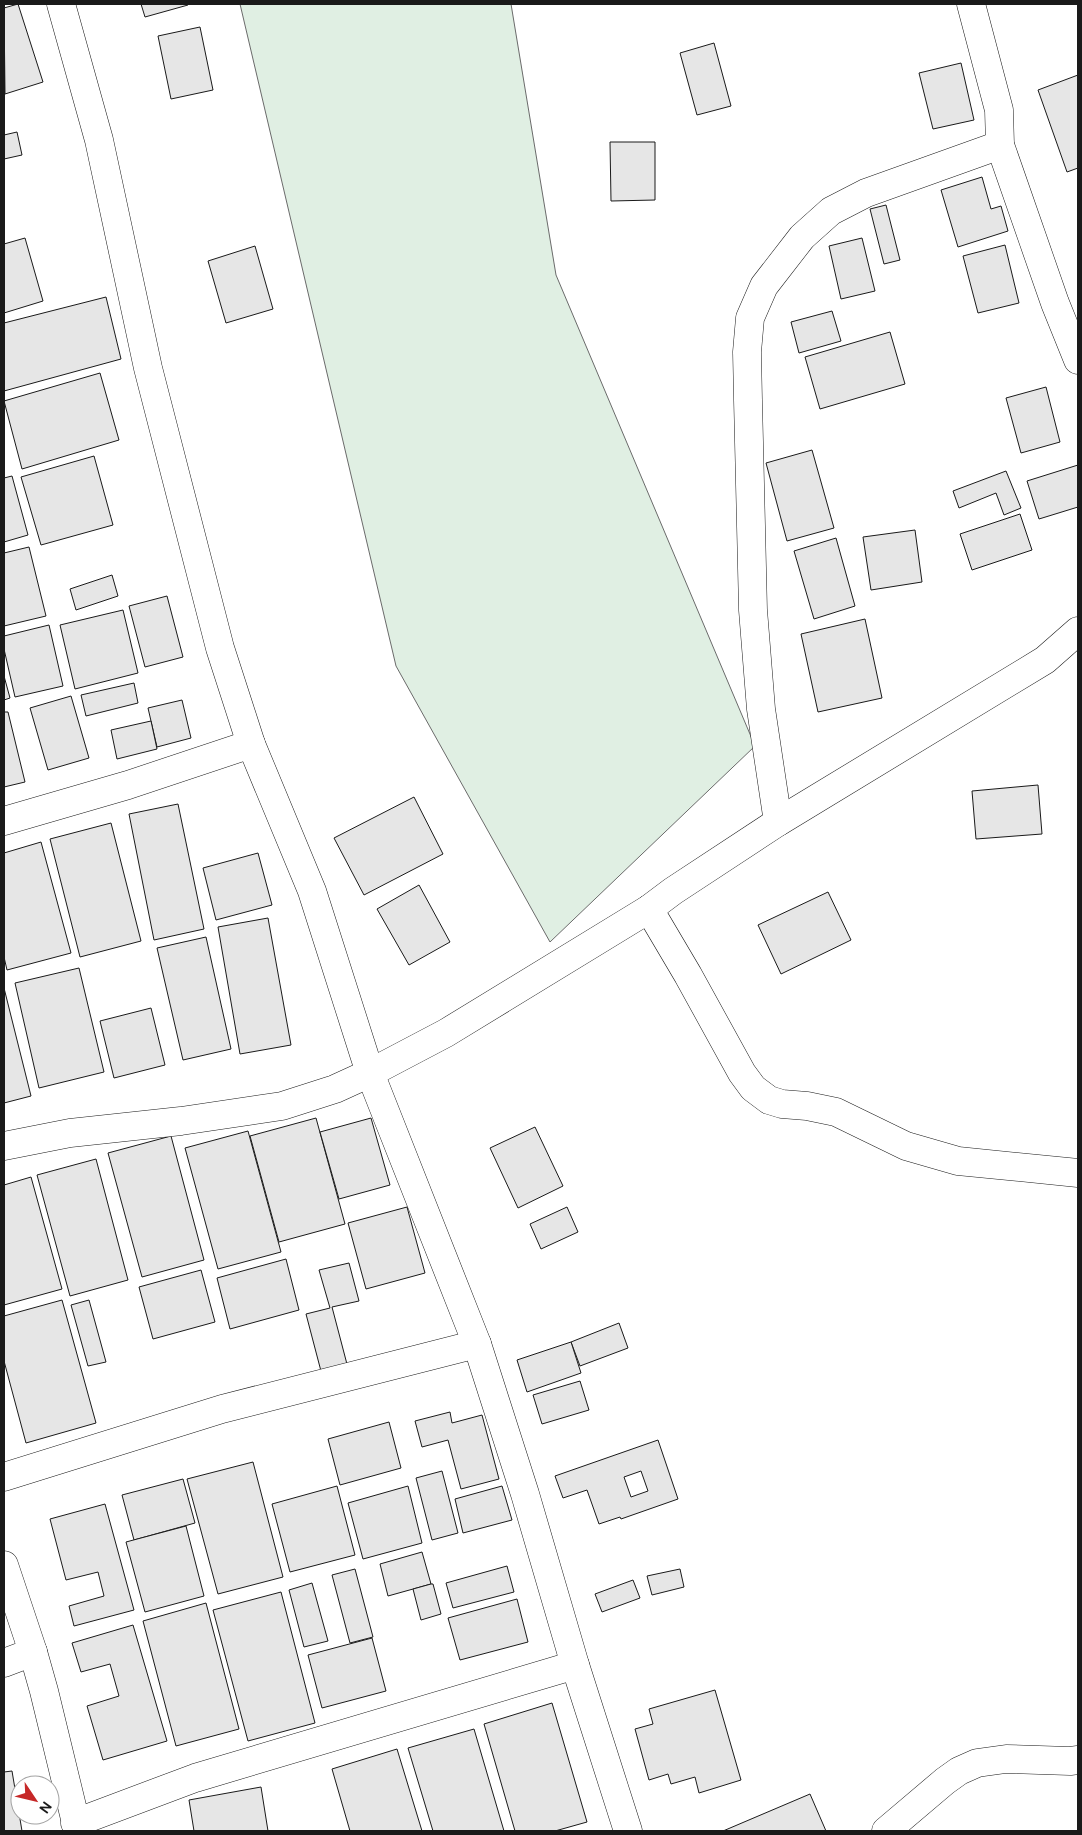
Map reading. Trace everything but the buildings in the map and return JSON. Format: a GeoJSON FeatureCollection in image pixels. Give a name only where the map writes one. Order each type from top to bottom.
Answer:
{"type":"FeatureCollection","features":[{"type":"Feature","properties":{"kind":"street"},"geometry":{"type":"LineString","coordinates":[[61,4],[99,140],[148,368],[220,648],[251,744],[312,891],[370,1074],[477,1344],[628,1831]]}},
{"type":"Feature","properties":{"kind":"street"},"geometry":{"type":"LineString","coordinates":[[971,4],[999,110],[1000,145],[1055,304],[1078,360]]}},
{"type":"Feature","properties":{"kind":"street"},"geometry":{"type":"LineString","coordinates":[[778,822],[761,709],[753,610],[747,352],[750,318],[764,286],[802,237],[831,211],[866,193],[1000,145]]}},
{"type":"Feature","properties":{"kind":"street"},"geometry":{"type":"LineString","coordinates":[[4,1146],[70,1133],[181,1121],[282,1106],[335,1090],[370,1074],[446,1033],[649,909],[673,891],[778,822],[1046,660],[1078,631]]}},
{"type":"Feature","properties":{"kind":"street"},"geometry":{"type":"LineString","coordinates":[[4,821],[128,785],[251,744]]}},
{"type":"Feature","properties":{"kind":"street"},"geometry":{"type":"LineString","coordinates":[[649,909],[688,975],[742,1074],[753,1088],[770,1100],[782,1104],[807,1106],[836,1112],[906,1146],[958,1161],[1078,1172]]}},
{"type":"Feature","properties":{"kind":"street"},"geometry":{"type":"LineString","coordinates":[[4,1477],[222,1409],[477,1344]]}},
{"type":"Feature","properties":{"kind":"street"},"geometry":{"type":"LineString","coordinates":[[4,1565],[44,1691],[77,1827],[195,1778],[575,1665]]}},
{"type":"Feature","properties":{"kind":"street"},"geometry":{"type":"LineString","coordinates":[[4,1663],[33,1652]]}},
{"type":"Feature","properties":{"kind":"street"},"geometry":{"type":"LineString","coordinates":[[886,1831],[945,1781],[959,1771],[977,1764],[1006,1759],[1070,1762],[1078,1760]]}},
{"type":"Feature","properties":{"kind":"green space"},"geometry":{"type":"Polygon","coordinates":[[[240,4],[511,4],[556,275],[755,746],[550,942],[396,666],[240,4]]]}}]}
